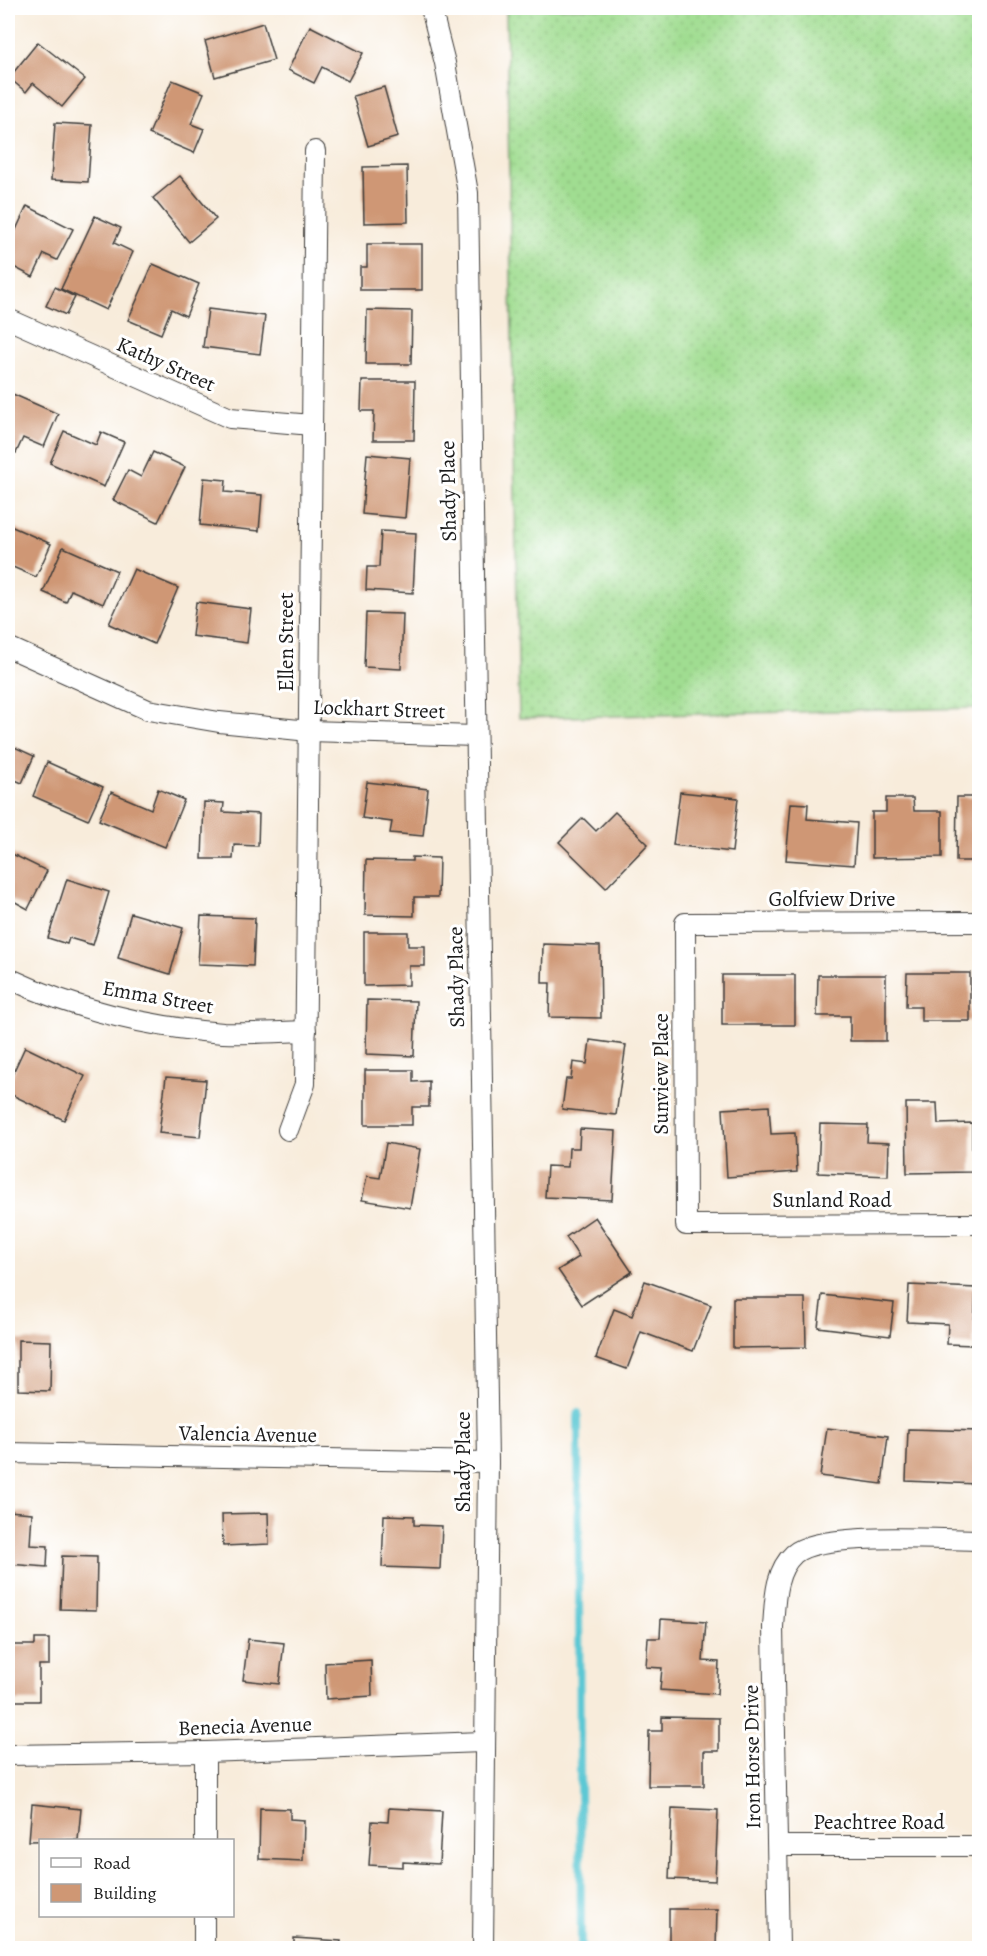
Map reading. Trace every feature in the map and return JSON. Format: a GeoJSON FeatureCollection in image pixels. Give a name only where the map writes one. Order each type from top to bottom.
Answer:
{"type":"FeatureCollection","features":[{"type":"Feature","properties":{"kind":"street","name":"Shady Place"},"geometry":{"type":"LineString","coordinates":[[431,8],[445,63],[468,193],[488,1462],[483,1742],[483,1948]]}},
{"type":"Feature","properties":{"kind":"street","name":"Ellen Street"},"geometry":{"type":"LineString","coordinates":[[288,1130],[305,1084],[315,151]]}},
{"type":"Feature","properties":{"kind":"street","name":"Kathy Street"},"geometry":{"type":"LineString","coordinates":[[8,320],[230,418],[312,425]]}},
{"type":"Feature","properties":{"kind":"street","name":"Lockhart Street"},"geometry":{"type":"LineString","coordinates":[[8,647],[148,711],[219,722],[309,731],[476,736]]}},
{"type":"Feature","properties":{"kind":"street","name":"Golfview Drive"},"geometry":{"type":"LineString","coordinates":[[685,923],[980,922]]}},
{"type":"Feature","properties":{"kind":"street","name":"Sunview Place"},"geometry":{"type":"LineString","coordinates":[[685,923],[686,1225]]}},
{"type":"Feature","properties":{"kind":"street","name":"Emma Street"},"geometry":{"type":"LineString","coordinates":[[8,978],[51,998],[124,1020],[224,1033],[306,1031]]}},
{"type":"Feature","properties":{"kind":"street","name":"Sunland Road"},"geometry":{"type":"LineString","coordinates":[[686,1225],[980,1224]]}},
{"type":"Feature","properties":{"kind":"street","name":"Valencia Avenue"},"geometry":{"type":"LineString","coordinates":[[8,1453],[488,1462]]}},
{"type":"Feature","properties":{"kind":"street","name":"Iron Horse Drive"},"geometry":{"type":"LineString","coordinates":[[779,1948],[773,1627],[775,1596],[785,1566],[793,1555],[802,1549],[827,1541],[980,1539]]}},
{"type":"Feature","properties":{"kind":"street","name":"Benecia Avenue"},"geometry":{"type":"LineString","coordinates":[[8,1755],[205,1752],[483,1742]]}},
{"type":"Feature","properties":{"kind":"street"},"geometry":{"type":"LineString","coordinates":[[205,1752],[205,1839]]}},
{"type":"Feature","properties":{"kind":"street","name":"Peachtree Road"},"geometry":{"type":"LineString","coordinates":[[778,1846],[980,1846]]}},
{"type":"Feature","properties":{"kind":"street"},"geometry":{"type":"LineString","coordinates":[[204,1917],[204,1948]]}},
{"type":"Feature","properties":{"kind":"green space"},"geometry":{"type":"Polygon","coordinates":[[[506,8],[979,8],[979,708],[519,718],[506,8]]]}},
{"type":"Feature","properties":{"kind":"building"},"geometry":{"type":"Polygon","coordinates":[[[263,23],[274,60],[215,77],[205,41],[263,23]]]}},
{"type":"Feature","properties":{"kind":"building"},"geometry":{"type":"Polygon","coordinates":[[[310,26],[363,53],[348,81],[322,67],[314,83],[288,70],[310,26]]]}},
{"type":"Feature","properties":{"kind":"building"},"geometry":{"type":"Polygon","coordinates":[[[38,42],[85,79],[62,107],[33,83],[26,92],[9,78],[38,42]]]}},
{"type":"Feature","properties":{"kind":"building"},"geometry":{"type":"Polygon","coordinates":[[[172,80],[204,93],[191,124],[204,129],[194,153],[149,134],[172,80]]]}},
{"type":"Feature","properties":{"kind":"building"},"geometry":{"type":"Polygon","coordinates":[[[384,87],[398,137],[368,146],[353,96],[384,87]]]}},
{"type":"Feature","properties":{"kind":"building"},"geometry":{"type":"Polygon","coordinates":[[[55,123],[92,125],[88,182],[51,180],[55,123]]]}},
{"type":"Feature","properties":{"kind":"building"},"geometry":{"type":"Polygon","coordinates":[[[407,166],[408,222],[364,223],[363,167],[407,166]]]}},
{"type":"Feature","properties":{"kind":"building"},"geometry":{"type":"Polygon","coordinates":[[[180,176],[216,219],[189,242],[153,198],[180,176]]]}},
{"type":"Feature","properties":{"kind":"building"},"geometry":{"type":"Polygon","coordinates":[[[27,206],[73,229],[57,260],[44,254],[33,277],[8,264],[8,247],[27,206]]]}},
{"type":"Feature","properties":{"kind":"building"},"geometry":{"type":"Polygon","coordinates":[[[95,216],[121,228],[114,243],[133,252],[106,310],[61,289],[95,216]]]}},
{"type":"Feature","properties":{"kind":"building"},"geometry":{"type":"Polygon","coordinates":[[[367,244],[422,244],[422,290],[360,290],[360,267],[367,267],[367,244]]]}},
{"type":"Feature","properties":{"kind":"building"},"geometry":{"type":"Polygon","coordinates":[[[153,264],[199,284],[186,316],[171,309],[161,334],[128,320],[153,264]]]}},
{"type":"Feature","properties":{"kind":"building"},"geometry":{"type":"Polygon","coordinates":[[[55,287],[75,297],[66,315],[46,306],[55,287]]]}},
{"type":"Feature","properties":{"kind":"building"},"geometry":{"type":"Polygon","coordinates":[[[208,309],[265,316],[260,354],[203,347],[208,309]]]}},
{"type":"Feature","properties":{"kind":"building"},"geometry":{"type":"Polygon","coordinates":[[[367,310],[412,311],[411,364],[366,364],[367,310]]]}},
{"type":"Feature","properties":{"kind":"building"},"geometry":{"type":"Polygon","coordinates":[[[362,381],[415,381],[414,440],[373,440],[374,411],[361,411],[362,381]]]}},
{"type":"Feature","properties":{"kind":"building"},"geometry":{"type":"Polygon","coordinates":[[[8,392],[58,414],[44,447],[23,438],[16,453],[8,450],[8,392]]]}},
{"type":"Feature","properties":{"kind":"building"},"geometry":{"type":"Polygon","coordinates":[[[64,431],[96,445],[101,432],[124,442],[104,487],[50,463],[64,431]]]}},
{"type":"Feature","properties":{"kind":"building"},"geometry":{"type":"Polygon","coordinates":[[[153,452],[185,467],[158,522],[113,500],[128,470],[141,477],[153,452]]]}},
{"type":"Feature","properties":{"kind":"building"},"geometry":{"type":"Polygon","coordinates":[[[367,454],[410,458],[405,518],[362,514],[367,454]]]}},
{"type":"Feature","properties":{"kind":"building"},"geometry":{"type":"Polygon","coordinates":[[[204,478],[226,480],[225,492],[262,495],[259,531],[200,525],[204,478]]]}},
{"type":"Feature","properties":{"kind":"building"},"geometry":{"type":"Polygon","coordinates":[[[8,525],[51,544],[36,577],[8,565],[8,525]]]}},
{"type":"Feature","properties":{"kind":"building"},"geometry":{"type":"Polygon","coordinates":[[[381,531],[416,533],[413,593],[366,590],[367,567],[379,567],[381,531]]]}},
{"type":"Feature","properties":{"kind":"building"},"geometry":{"type":"Polygon","coordinates":[[[63,547],[117,571],[103,604],[71,590],[66,602],[43,592],[63,547]]]}},
{"type":"Feature","properties":{"kind":"building"},"geometry":{"type":"Polygon","coordinates":[[[134,569],[178,588],[154,644],[109,624],[134,569]]]}},
{"type":"Feature","properties":{"kind":"building"},"geometry":{"type":"Polygon","coordinates":[[[196,602],[251,609],[247,643],[192,636],[196,602]]]}},
{"type":"Feature","properties":{"kind":"building"},"geometry":{"type":"Polygon","coordinates":[[[366,613],[403,614],[401,669],[364,667],[366,613]]]}},
{"type":"Feature","properties":{"kind":"building"},"geometry":{"type":"Polygon","coordinates":[[[8,744],[34,756],[22,783],[8,777],[8,744]]]}},
{"type":"Feature","properties":{"kind":"building"},"geometry":{"type":"Polygon","coordinates":[[[47,762],[103,787],[88,820],[33,796],[47,762]]]}},
{"type":"Feature","properties":{"kind":"building"},"geometry":{"type":"Polygon","coordinates":[[[367,782],[428,789],[423,836],[390,833],[392,822],[362,818],[367,782]]]}},
{"type":"Feature","properties":{"kind":"building"},"geometry":{"type":"Polygon","coordinates":[[[158,789],[184,800],[165,847],[99,820],[111,792],[151,809],[158,789]]]}},
{"type":"Feature","properties":{"kind":"building"},"geometry":{"type":"Polygon","coordinates":[[[680,792],[738,798],[732,852],[673,845],[680,792]]]}},
{"type":"Feature","properties":{"kind":"building"},"geometry":{"type":"Polygon","coordinates":[[[957,797],[980,797],[980,861],[956,861],[957,797]]]}},
{"type":"Feature","properties":{"kind":"building"},"geometry":{"type":"Polygon","coordinates":[[[886,798],[913,798],[914,811],[942,811],[942,857],[872,858],[872,812],[886,812],[886,798]]]}},
{"type":"Feature","properties":{"kind":"building"},"geometry":{"type":"Polygon","coordinates":[[[204,802],[224,803],[223,812],[259,814],[258,846],[234,845],[233,859],[202,859],[204,802]]]}},
{"type":"Feature","properties":{"kind":"building"},"geometry":{"type":"Polygon","coordinates":[[[791,803],[808,804],[807,819],[857,823],[854,865],[786,860],[791,803]]]}},
{"type":"Feature","properties":{"kind":"building"},"geometry":{"type":"Polygon","coordinates":[[[615,812],[648,844],[606,888],[559,842],[583,818],[596,831],[615,812]]]}},
{"type":"Feature","properties":{"kind":"building"},"geometry":{"type":"Polygon","coordinates":[[[8,852],[47,871],[28,909],[8,898],[8,852]]]}},
{"type":"Feature","properties":{"kind":"building"},"geometry":{"type":"Polygon","coordinates":[[[412,857],[439,858],[438,897],[414,897],[414,916],[365,915],[366,860],[412,861],[412,857]]]}},
{"type":"Feature","properties":{"kind":"building"},"geometry":{"type":"Polygon","coordinates":[[[67,879],[109,892],[93,945],[69,938],[67,944],[48,938],[67,879]]]}},
{"type":"Feature","properties":{"kind":"building"},"geometry":{"type":"Polygon","coordinates":[[[131,913],[183,928],[170,974],[118,958],[131,913]]]}},
{"type":"Feature","properties":{"kind":"building"},"geometry":{"type":"Polygon","coordinates":[[[201,916],[255,918],[253,966],[198,964],[201,916]]]}},
{"type":"Feature","properties":{"kind":"building"},"geometry":{"type":"Polygon","coordinates":[[[364,932],[408,932],[408,946],[425,946],[425,966],[409,966],[409,985],[364,986],[364,932]]]}},
{"type":"Feature","properties":{"kind":"building"},"geometry":{"type":"Polygon","coordinates":[[[543,944],[600,946],[601,1018],[549,1017],[550,983],[542,983],[543,944]]]}},
{"type":"Feature","properties":{"kind":"building"},"geometry":{"type":"Polygon","coordinates":[[[907,973],[970,973],[970,1021],[921,1021],[921,1007],[906,1007],[907,973]]]}},
{"type":"Feature","properties":{"kind":"building"},"geometry":{"type":"Polygon","coordinates":[[[722,975],[795,975],[795,1025],[722,1025],[722,975]]]}},
{"type":"Feature","properties":{"kind":"building"},"geometry":{"type":"Polygon","coordinates":[[[818,975],[886,975],[886,1041],[850,1041],[850,1016],[817,1016],[818,975]]]}},
{"type":"Feature","properties":{"kind":"building"},"geometry":{"type":"Polygon","coordinates":[[[367,1000],[416,1001],[414,1056],[366,1054],[367,1000]]]}},
{"type":"Feature","properties":{"kind":"building"},"geometry":{"type":"Polygon","coordinates":[[[590,1040],[626,1045],[616,1115],[562,1109],[566,1079],[571,1079],[573,1062],[587,1064],[590,1040]]]}},
{"type":"Feature","properties":{"kind":"building"},"geometry":{"type":"Polygon","coordinates":[[[25,1047],[85,1076],[64,1120],[8,1093],[8,1084],[25,1047]]]}},
{"type":"Feature","properties":{"kind":"building"},"geometry":{"type":"Polygon","coordinates":[[[365,1070],[413,1070],[413,1082],[429,1081],[429,1107],[412,1107],[412,1125],[365,1125],[365,1070]]]}},
{"type":"Feature","properties":{"kind":"building"},"geometry":{"type":"Polygon","coordinates":[[[166,1077],[206,1080],[200,1137],[159,1133],[166,1077]]]}},
{"type":"Feature","properties":{"kind":"building"},"geometry":{"type":"Polygon","coordinates":[[[906,1103],[937,1103],[938,1124],[972,1123],[972,1172],[907,1173],[906,1103]]]}},
{"type":"Feature","properties":{"kind":"building"},"geometry":{"type":"Polygon","coordinates":[[[769,1106],[771,1134],[795,1133],[797,1172],[727,1177],[723,1109],[769,1106]]]}},
{"type":"Feature","properties":{"kind":"building"},"geometry":{"type":"Polygon","coordinates":[[[820,1124],[868,1125],[867,1142],[889,1143],[888,1176],[818,1173],[820,1124]]]}},
{"type":"Feature","properties":{"kind":"building"},"geometry":{"type":"Polygon","coordinates":[[[580,1129],[616,1131],[612,1200],[545,1197],[547,1166],[568,1167],[569,1148],[579,1148],[580,1129]]]}},
{"type":"Feature","properties":{"kind":"building"},"geometry":{"type":"Polygon","coordinates":[[[386,1143],[420,1149],[410,1208],[362,1200],[367,1176],[380,1178],[386,1143]]]}},
{"type":"Feature","properties":{"kind":"building"},"geometry":{"type":"Polygon","coordinates":[[[595,1217],[632,1272],[582,1305],[558,1270],[579,1257],[566,1237],[595,1217]]]}},
{"type":"Feature","properties":{"kind":"building"},"geometry":{"type":"Polygon","coordinates":[[[645,1281],[711,1305],[693,1351],[641,1332],[627,1369],[596,1358],[614,1309],[632,1316],[645,1281]]]}},
{"type":"Feature","properties":{"kind":"building"},"geometry":{"type":"Polygon","coordinates":[[[909,1285],[976,1288],[973,1345],[947,1344],[948,1324],[907,1322],[909,1285]]]}},
{"type":"Feature","properties":{"kind":"building"},"geometry":{"type":"Polygon","coordinates":[[[822,1295],[894,1303],[890,1336],[818,1327],[822,1295]]]}},
{"type":"Feature","properties":{"kind":"building"},"geometry":{"type":"Polygon","coordinates":[[[733,1298],[805,1298],[806,1347],[733,1348],[733,1298]]]}},
{"type":"Feature","properties":{"kind":"building"},"geometry":{"type":"Polygon","coordinates":[[[18,1340],[51,1341],[50,1391],[18,1390],[18,1340]]]}},
{"type":"Feature","properties":{"kind":"building"},"geometry":{"type":"Polygon","coordinates":[[[827,1428],[888,1436],[882,1484],[820,1476],[827,1428]]]}},
{"type":"Feature","properties":{"kind":"building"},"geometry":{"type":"Polygon","coordinates":[[[908,1429],[979,1431],[977,1484],[906,1481],[908,1429]]]}},
{"type":"Feature","properties":{"kind":"building"},"geometry":{"type":"Polygon","coordinates":[[[8,1511],[32,1513],[30,1545],[48,1546],[47,1567],[8,1564],[8,1511]]]}},
{"type":"Feature","properties":{"kind":"building"},"geometry":{"type":"Polygon","coordinates":[[[268,1513],[269,1544],[223,1546],[222,1514],[268,1513]]]}},
{"type":"Feature","properties":{"kind":"building"},"geometry":{"type":"Polygon","coordinates":[[[384,1515],[414,1516],[414,1525],[442,1526],[440,1569],[382,1567],[384,1515]]]}},
{"type":"Feature","properties":{"kind":"building"},"geometry":{"type":"Polygon","coordinates":[[[62,1556],[97,1557],[96,1610],[60,1609],[62,1556]]]}},
{"type":"Feature","properties":{"kind":"building"},"geometry":{"type":"Polygon","coordinates":[[[661,1619],[706,1622],[703,1661],[719,1662],[717,1694],[660,1690],[662,1668],[646,1667],[648,1638],[660,1638],[661,1619]]]}},
{"type":"Feature","properties":{"kind":"building"},"geometry":{"type":"Polygon","coordinates":[[[35,1639],[49,1639],[49,1665],[39,1665],[39,1701],[8,1701],[8,1645],[35,1645],[35,1639]]]}},
{"type":"Feature","properties":{"kind":"building"},"geometry":{"type":"Polygon","coordinates":[[[248,1639],[284,1643],[279,1684],[243,1680],[248,1639]]]}},
{"type":"Feature","properties":{"kind":"building"},"geometry":{"type":"Polygon","coordinates":[[[371,1660],[372,1696],[326,1699],[325,1663],[371,1660]]]}},
{"type":"Feature","properties":{"kind":"building"},"geometry":{"type":"Polygon","coordinates":[[[662,1717],[719,1718],[719,1751],[704,1751],[704,1786],[648,1786],[649,1731],[662,1731],[662,1717]]]}},
{"type":"Feature","properties":{"kind":"building"},"geometry":{"type":"Polygon","coordinates":[[[32,1804],[81,1809],[78,1839],[29,1841],[32,1804]]]}},
{"type":"Feature","properties":{"kind":"building"},"geometry":{"type":"Polygon","coordinates":[[[260,1808],[290,1809],[290,1819],[304,1820],[303,1861],[259,1859],[260,1808]]]}},
{"type":"Feature","properties":{"kind":"building"},"geometry":{"type":"Polygon","coordinates":[[[389,1808],[442,1811],[439,1864],[403,1862],[403,1867],[369,1865],[372,1821],[388,1822],[389,1808]]]}},
{"type":"Feature","properties":{"kind":"building"},"geometry":{"type":"Polygon","coordinates":[[[672,1808],[718,1810],[715,1881],[669,1879],[672,1808]]]}},
{"type":"Feature","properties":{"kind":"building"},"geometry":{"type":"Polygon","coordinates":[[[669,1909],[717,1909],[716,1948],[669,1948],[669,1909]]]}},
{"type":"Feature","properties":{"kind":"building"},"geometry":{"type":"Polygon","coordinates":[[[294,1938],[341,1941],[340,1948],[294,1948],[294,1938]]]}},
{"type":"Feature","properties":{"kind":"waterway"},"geometry":{"type":"LineString","coordinates":[[578,1413],[581,1948]]}}]}
